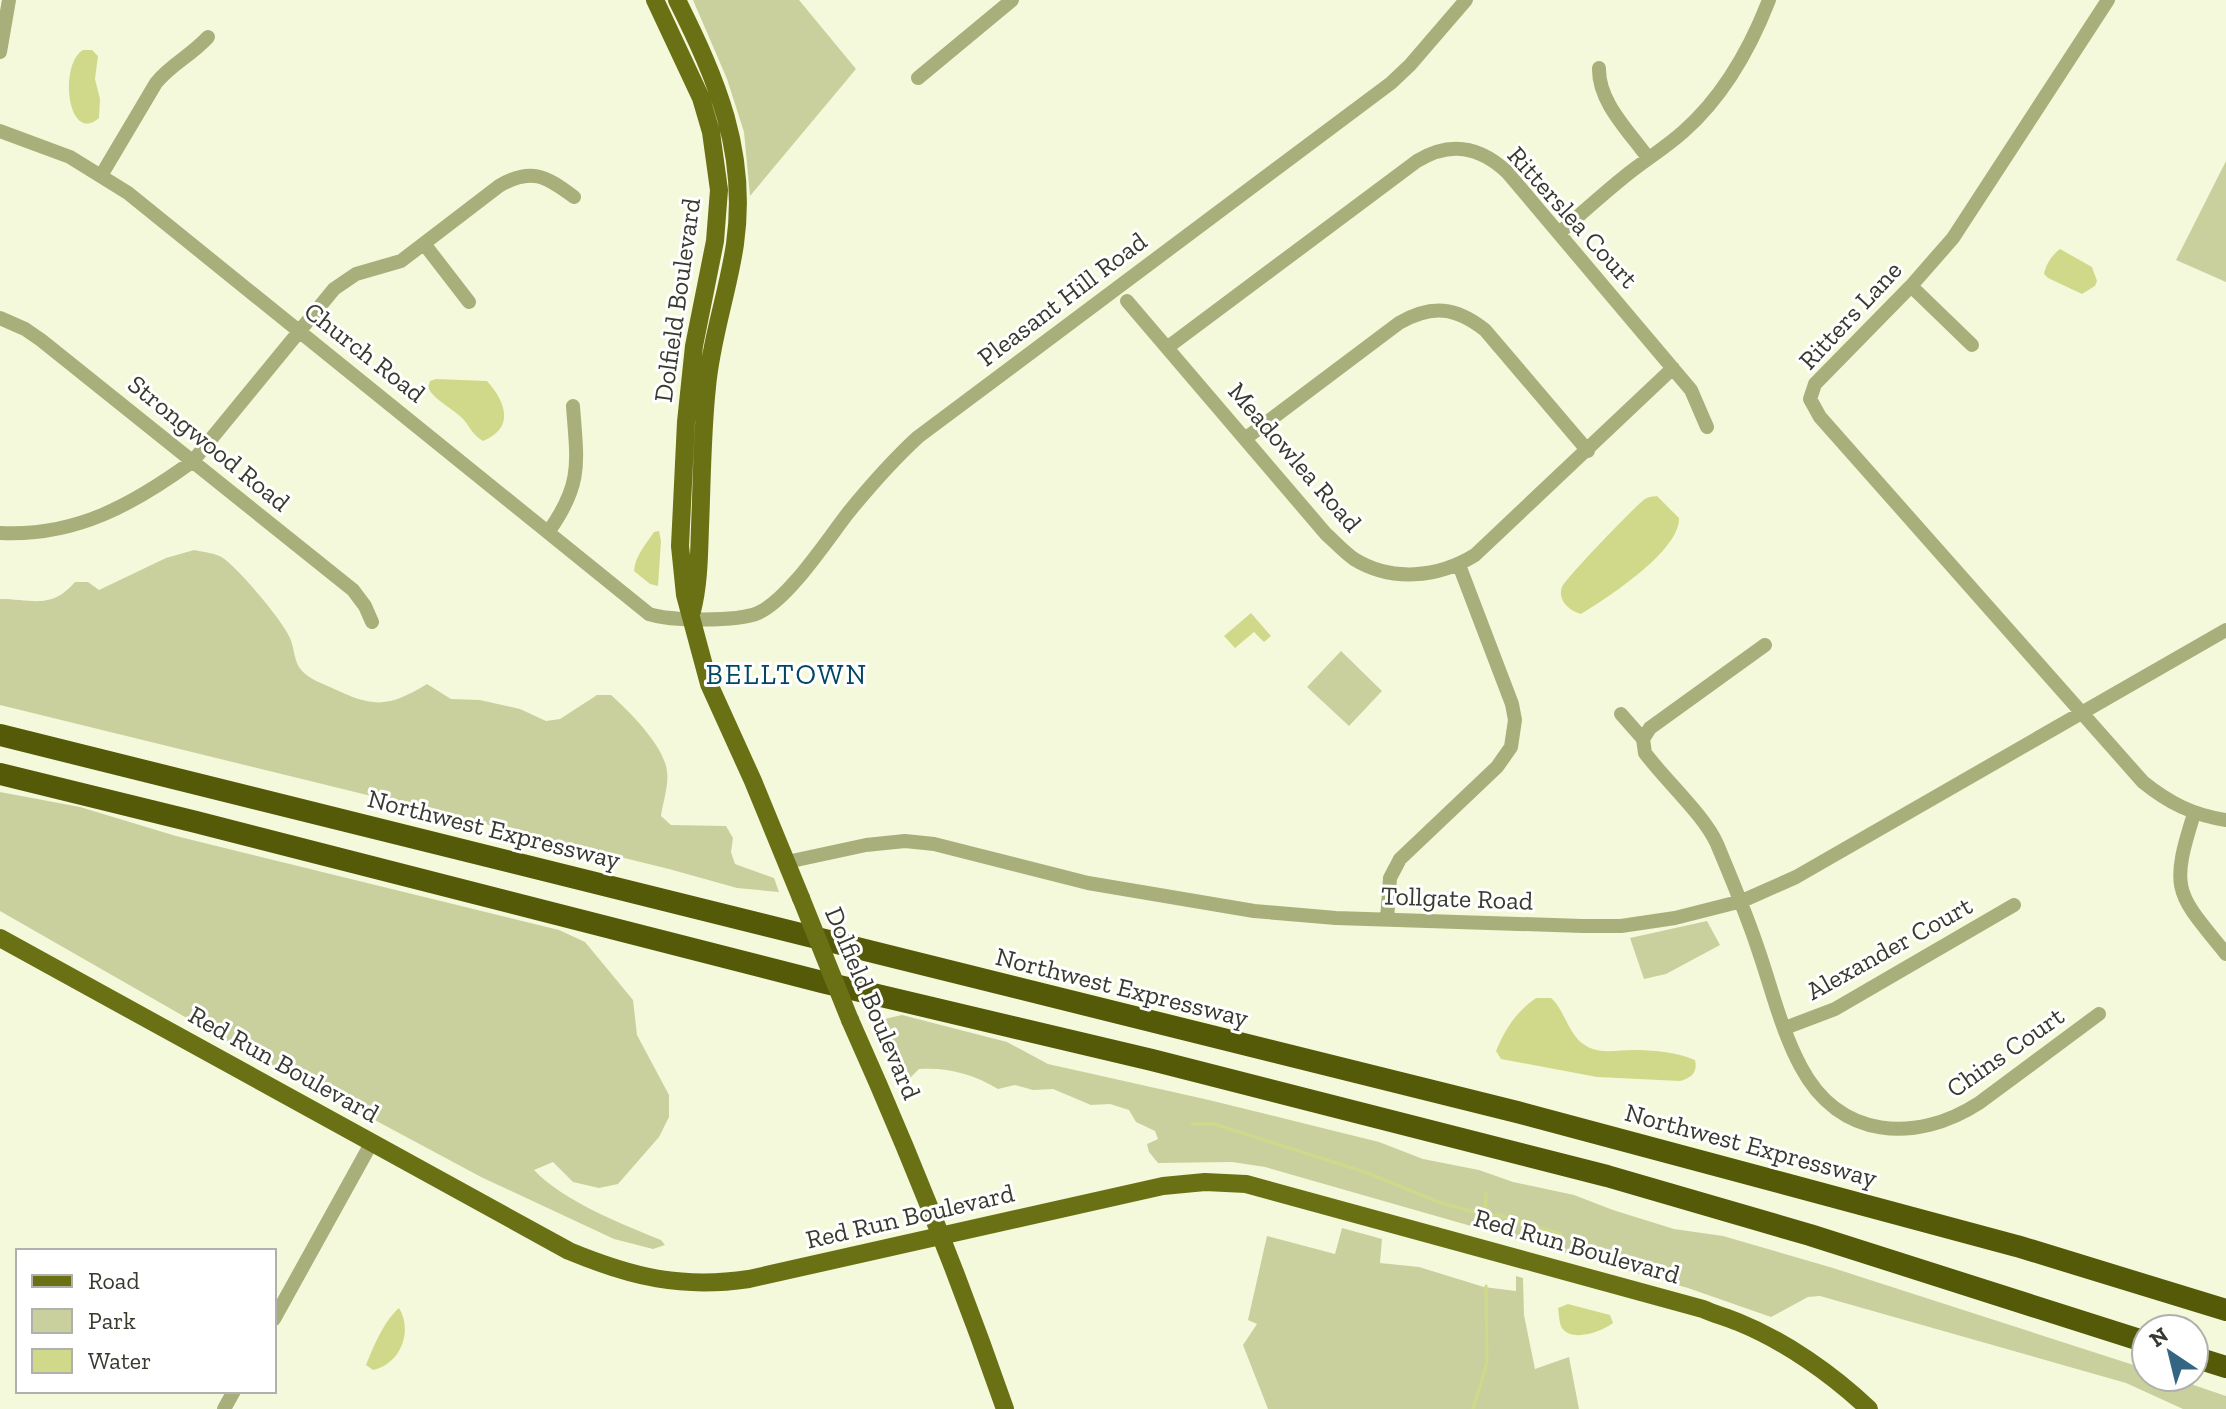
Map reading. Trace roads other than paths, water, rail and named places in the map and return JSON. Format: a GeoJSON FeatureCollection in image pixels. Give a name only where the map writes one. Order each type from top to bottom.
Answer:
{"type":"FeatureCollection","features":[{"type":"Feature","properties":{"kind":"highway","name":"Northwest Expressway"},"geometry":{"type":"LineString","coordinates":[[0,735],[1517,1112],[2002,1242],[2226,1310]]}},
{"type":"Feature","properties":{"kind":"highway"},"geometry":{"type":"LineString","coordinates":[[0,774],[1607,1176],[1810,1235],[2130,1337]]}},
{"type":"Feature","properties":{"kind":"main road","name":"Dolfield Boulevard"},"geometry":{"type":"LineString","coordinates":[[655,0],[701,98],[711,132],[719,190],[715,241],[694,346],[686,422],[680,546],[691,618],[709,684],[893,1115],[1005,1409]]}},
{"type":"Feature","properties":{"kind":"main road","name":"Dolfield Boulevard"},"geometry":{"type":"LineString","coordinates":[[677,0],[719,92],[730,129],[737,190],[734,245],[707,385],[696,595],[691,618]]}},
{"type":"Feature","properties":{"kind":"main road","name":"Red Run Boulevard"},"geometry":{"type":"LineString","coordinates":[[0,938],[569,1251],[618,1271],[671,1282],[708,1284],[749,1279],[1163,1186],[1205,1182],[1246,1184],[1703,1309],[1738,1322],[1785,1347],[1827,1375],[1869,1409]]}},
{"type":"Feature","properties":{"kind":"street"},"geometry":{"type":"LineString","coordinates":[[0,52],[9,0]]}},
{"type":"Feature","properties":{"kind":"street"},"geometry":{"type":"LineString","coordinates":[[918,78],[1012,0]]}},
{"type":"Feature","properties":{"kind":"street","name":"Pleasant Hill Road"},"geometry":{"type":"LineString","coordinates":[[691,618],[747,616],[771,605],[889,465],[918,437],[1391,83],[1466,0]]}},
{"type":"Feature","properties":{"kind":"street"},"geometry":{"type":"LineString","coordinates":[[1559,233],[1685,130],[1718,94],[1749,46],[1769,0]]}},
{"type":"Feature","properties":{"kind":"street","name":"Ritters Lane"},"geometry":{"type":"LineString","coordinates":[[2108,0],[1965,222],[1911,286],[1815,384],[1810,399],[1813,407],[2143,782],[2194,814],[2226,820]]}},
{"type":"Feature","properties":{"kind":"street"},"geometry":{"type":"LineString","coordinates":[[102,174],[156,83],[208,37]]}},
{"type":"Feature","properties":{"kind":"street"},"geometry":{"type":"LineString","coordinates":[[1599,68],[1599,83],[1605,97],[1648,158]]}},
{"type":"Feature","properties":{"kind":"street","name":"Church Road"},"geometry":{"type":"LineString","coordinates":[[0,131],[70,157],[102,174],[154,212],[649,614],[662,618],[691,618]]}},
{"type":"Feature","properties":{"kind":"street","name":"Ritterslea Court"},"geometry":{"type":"LineString","coordinates":[[1168,347],[1412,165],[1441,149],[1464,147],[1497,162],[1559,233],[1691,390],[1707,427]]}},
{"type":"Feature","properties":{"kind":"street"},"geometry":{"type":"LineString","coordinates":[[0,533],[40,531],[88,521],[142,497],[193,461],[334,289],[356,274],[401,261],[499,186],[528,174],[543,177],[574,197]]}},
{"type":"Feature","properties":{"kind":"street"},"geometry":{"type":"LineString","coordinates":[[425,245],[469,302]]}},
{"type":"Feature","properties":{"kind":"street"},"geometry":{"type":"LineString","coordinates":[[1911,286],[1972,345]]}},
{"type":"Feature","properties":{"kind":"street","name":"Meadowlea Road"},"geometry":{"type":"LineString","coordinates":[[1127,301],[1326,534],[1354,559],[1389,573],[1424,574],[1459,565],[1489,543],[1673,368]]}},
{"type":"Feature","properties":{"kind":"street"},"geometry":{"type":"LineString","coordinates":[[1246,438],[1399,323],[1414,314],[1440,310],[1470,318],[1485,330],[1588,451]]}},
{"type":"Feature","properties":{"kind":"street","name":"Strongwood Road"},"geometry":{"type":"LineString","coordinates":[[0,318],[41,340],[353,590],[372,622]]}},
{"type":"Feature","properties":{"kind":"street"},"geometry":{"type":"LineString","coordinates":[[549,531],[565,509],[577,474],[573,406]]}},
{"type":"Feature","properties":{"kind":"street"},"geometry":{"type":"LineString","coordinates":[[1387,919],[1390,878],[1400,859],[1497,767],[1511,747],[1514,735],[1512,704],[1459,565]]}},
{"type":"Feature","properties":{"kind":"street","name":"Tollgate Road"},"geometry":{"type":"LineString","coordinates":[[787,862],[866,845],[905,841],[934,844],[1088,883],[1191,902],[1299,916],[1621,926],[1675,918],[1742,901],[1825,863],[2226,630]]}},
{"type":"Feature","properties":{"kind":"street"},"geometry":{"type":"LineString","coordinates":[[1643,739],[1650,728],[1765,645]]}},
{"type":"Feature","properties":{"kind":"street","name":"Chins Court"},"geometry":{"type":"LineString","coordinates":[[1621,714],[1643,739],[1645,753],[1715,841],[1727,874],[1742,901],[1801,1068],[1828,1102],[1855,1120],[1890,1129],[1909,1130],[1944,1123],[1962,1114],[2099,1014]]}},
{"type":"Feature","properties":{"kind":"street"},"geometry":{"type":"LineString","coordinates":[[2194,814],[2181,855],[2179,882],[2187,903],[2226,954]]}},
{"type":"Feature","properties":{"kind":"street","name":"Alexander Court"},"geometry":{"type":"LineString","coordinates":[[1785,1028],[1857,998],[2014,905]]}},
{"type":"Feature","properties":{"kind":"street"},"geometry":{"type":"LineString","coordinates":[[276,1315],[372,1142]]}},
{"type":"Feature","properties":{"kind":"water"},"geometry":{"type":"Polygon","coordinates":[[[83,50],[92,50],[98,56],[95,79],[100,99],[99,118],[88,123],[80,121],[70,100],[71,71],[75,58],[83,50]]]}},
{"type":"Feature","properties":{"kind":"water"},"geometry":{"type":"Polygon","coordinates":[[[2060,249],[2092,267],[2097,281],[2095,286],[2082,294],[2044,274],[2050,260],[2060,249]]]}},
{"type":"Feature","properties":{"kind":"water"},"geometry":{"type":"Polygon","coordinates":[[[430,381],[487,381],[503,406],[500,429],[483,441],[480,439],[460,416],[431,393],[428,388],[430,381]]]}},
{"type":"Feature","properties":{"kind":"water"},"geometry":{"type":"Polygon","coordinates":[[[1657,496],[1679,518],[1668,545],[1640,572],[1593,607],[1581,614],[1568,608],[1561,596],[1566,581],[1639,504],[1657,496]]]}},
{"type":"Feature","properties":{"kind":"water"},"geometry":{"type":"Polygon","coordinates":[[[659,531],[658,586],[650,584],[634,571],[641,550],[654,532],[659,531]]]}},
{"type":"Feature","properties":{"kind":"water"},"geometry":{"type":"Polygon","coordinates":[[[1251,613],[1271,636],[1264,642],[1254,632],[1235,648],[1224,636],[1251,613]]]}},
{"type":"Feature","properties":{"kind":"water"},"geometry":{"type":"Polygon","coordinates":[[[1536,998],[1551,998],[1571,1031],[1588,1047],[1604,1051],[1648,1050],[1680,1055],[1695,1060],[1694,1072],[1680,1081],[1597,1077],[1501,1059],[1496,1051],[1508,1028],[1522,1009],[1536,998]]]}},
{"type":"Feature","properties":{"kind":"water"},"geometry":{"type":"Polygon","coordinates":[[[1568,1304],[1610,1315],[1613,1323],[1588,1334],[1573,1335],[1561,1326],[1558,1308],[1568,1304]]]}},
{"type":"Feature","properties":{"kind":"water"},"geometry":{"type":"Polygon","coordinates":[[[399,1308],[405,1327],[402,1345],[391,1361],[373,1370],[366,1365],[384,1327],[399,1308]]]}},
{"type":"Feature","properties":{"kind":"waterway"},"geometry":{"type":"LineString","coordinates":[[1192,1124],[1214,1124],[1368,1173],[1438,1202],[1485,1215],[1499,1215],[1561,1234]]}},
{"type":"Feature","properties":{"kind":"waterway"},"geometry":{"type":"LineString","coordinates":[[1485,1215],[1486,1194]]}},
{"type":"Feature","properties":{"kind":"waterway"},"geometry":{"type":"LineString","coordinates":[[1473,1409],[1487,1363],[1486,1286]]}},
{"type":"Feature","properties":{"kind":"district","name":"BELLTOWN"},"geometry":{"type":"Point","coordinates":[787,674]}}]}
